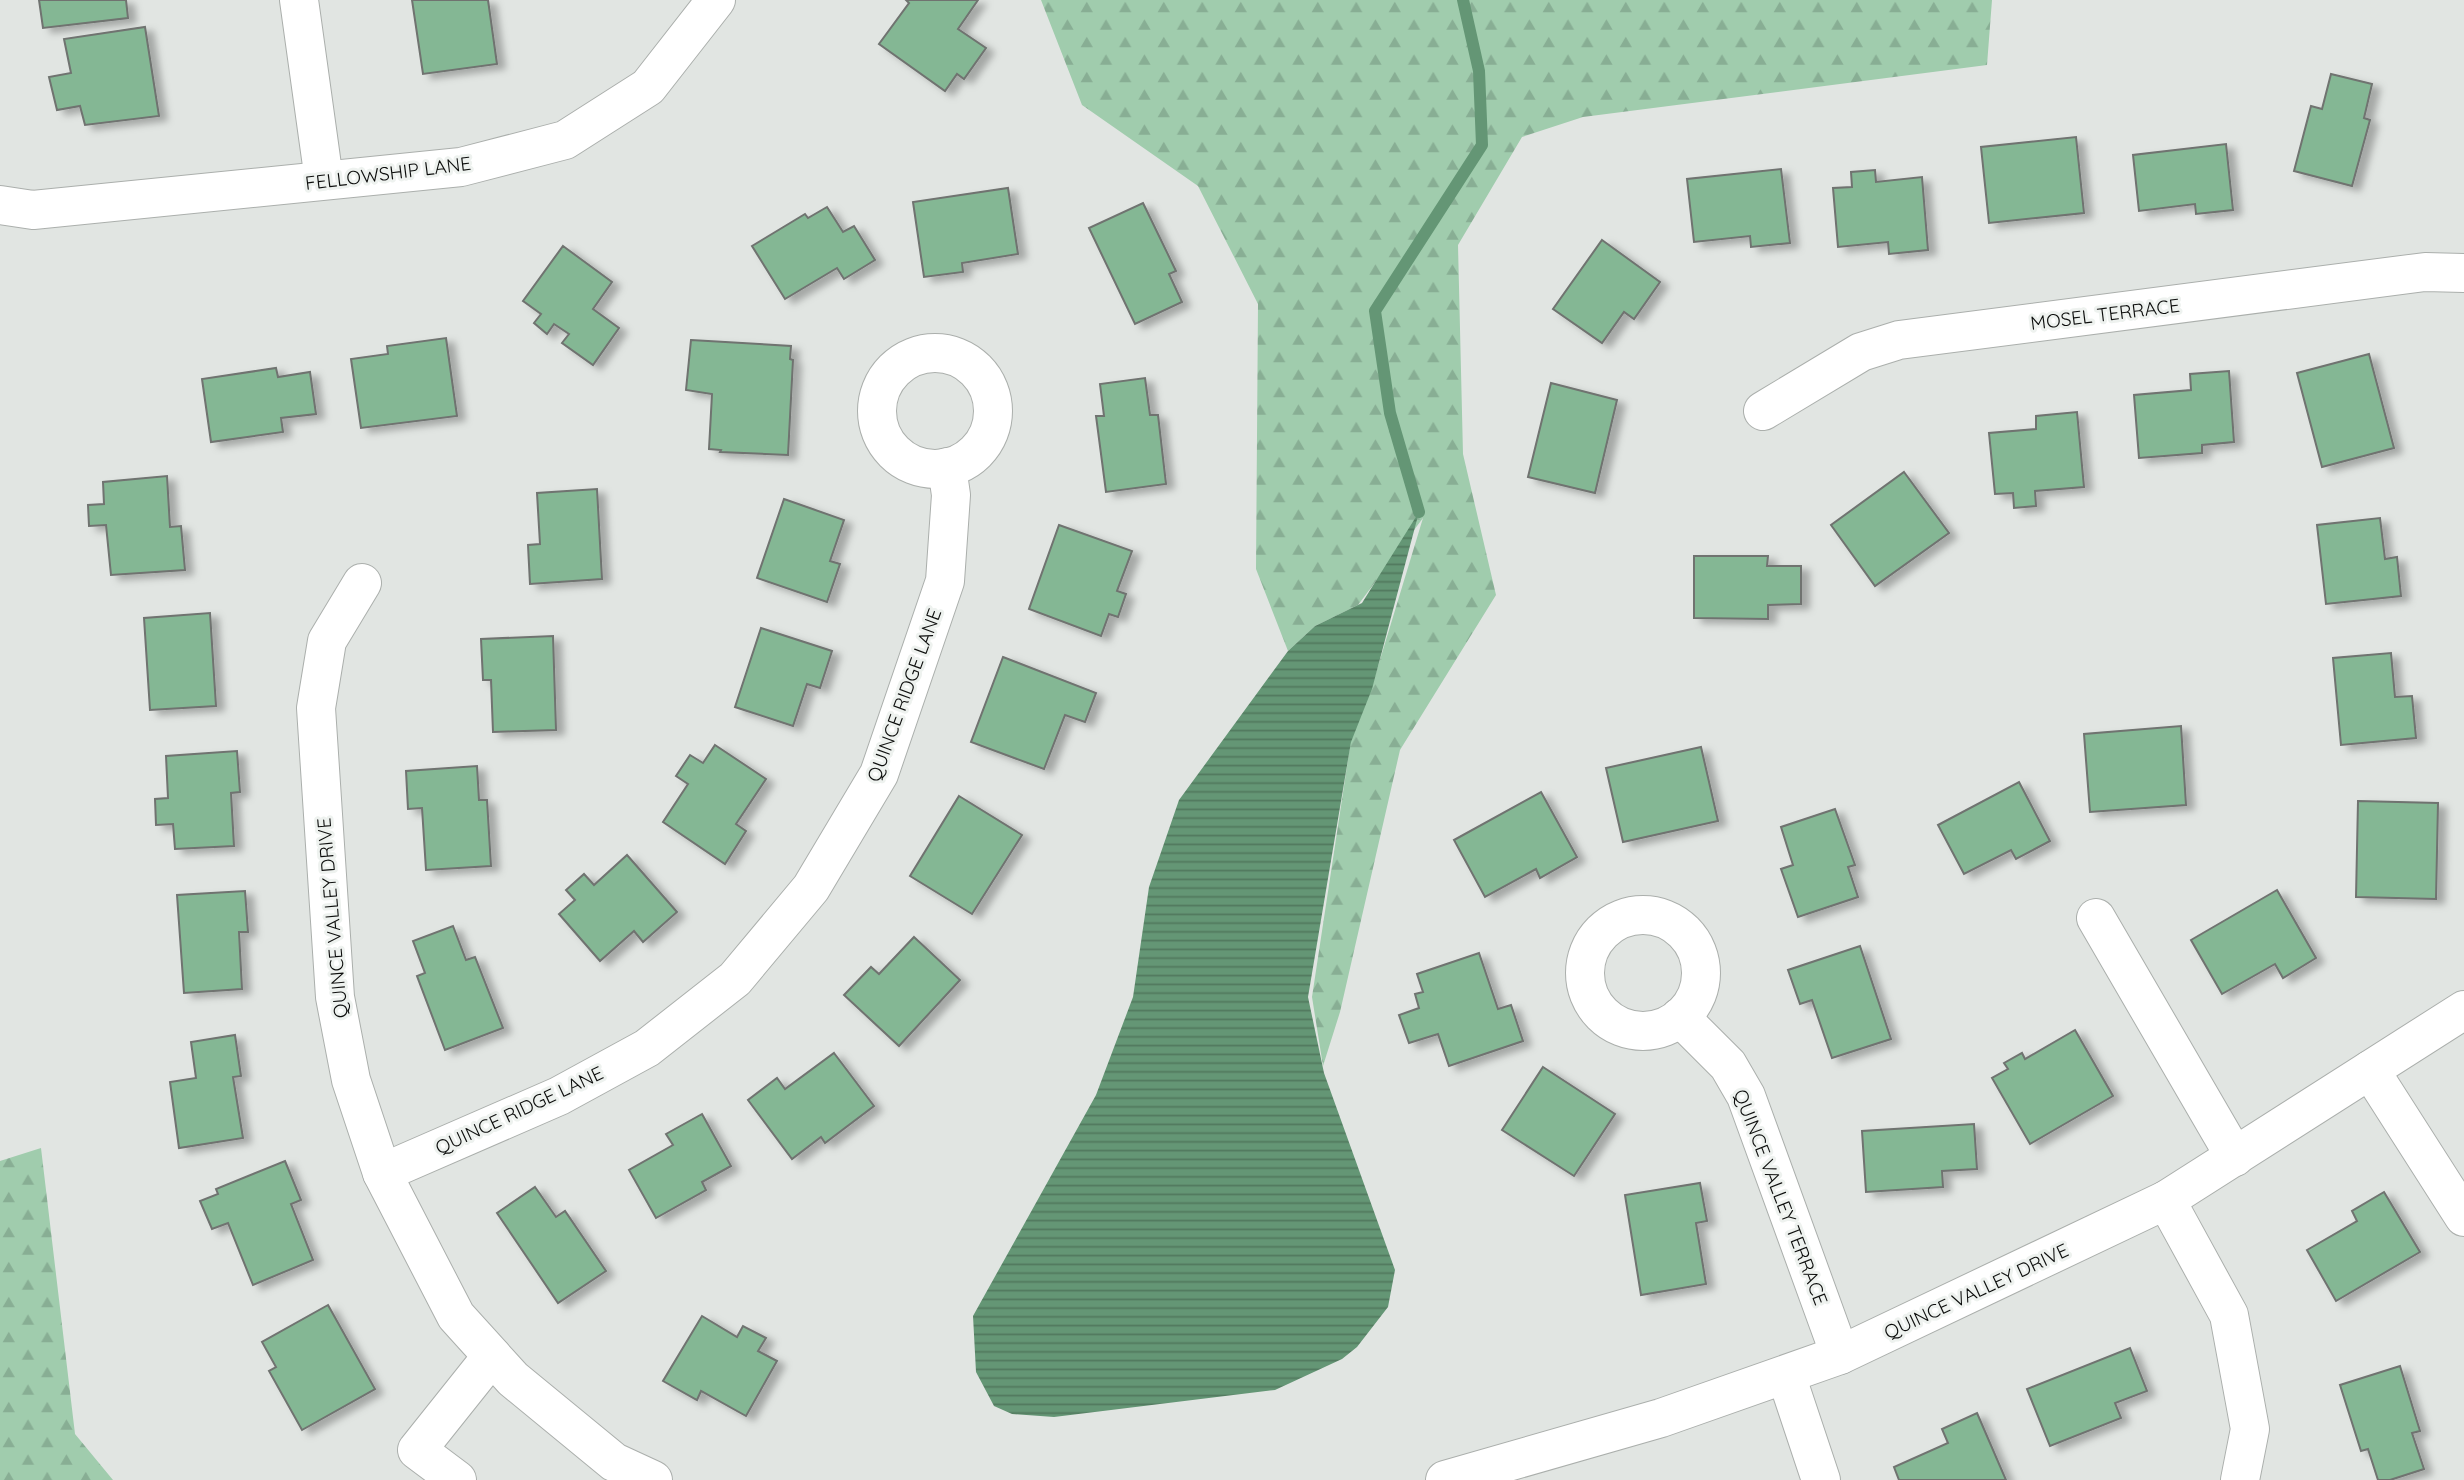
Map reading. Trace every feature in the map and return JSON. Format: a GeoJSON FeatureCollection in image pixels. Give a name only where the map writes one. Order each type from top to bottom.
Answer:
{"type":"FeatureCollection","features":[{"type":"Feature","properties":{"kind":"street"},"geometry":{"type":"LineString","coordinates":[[299,0],[324,180]]}},
{"type":"Feature","properties":{"kind":"street","name":"FELLOWSHIP LANE"},"geometry":{"type":"LineString","coordinates":[[0,205],[33,210],[461,167],[565,141],[648,87],[716,0]]}},
{"type":"Feature","properties":{"kind":"street","name":"MOSEL TERRACE"},"geometry":{"type":"LineString","coordinates":[[1763,411],[1861,352],[1899,340],[2426,272],[2464,273]]}},
{"type":"Feature","properties":{"kind":"street","name":"QUINCE RIDGE LANE"},"geometry":{"type":"LineString","coordinates":[[382,1173],[559,1096],[647,1048],[735,979],[811,888],[879,774],[944,581],[951,495],[947,467]]}},
{"type":"Feature","properties":{"kind":"street","name":"QUINCE VALLEY DRIVE"},"geometry":{"type":"LineString","coordinates":[[362,583],[327,641],[316,708],[335,998],[351,1080],[382,1173],[456,1316],[513,1380],[614,1462],[653,1480]]}},
{"type":"Feature","properties":{"kind":"street"},"geometry":{"type":"LineString","coordinates":[[2096,918],[2235,1157]]}},
{"type":"Feature","properties":{"kind":"street","name":"QUINCE VALLEY DRIVE"},"geometry":{"type":"LineString","coordinates":[[1445,1480],[1661,1418],[1840,1355],[2166,1200],[2464,1010]]}},
{"type":"Feature","properties":{"kind":"street","name":"QUINCE VALLEY TERRACE"},"geometry":{"type":"LineString","coordinates":[[1680,1017],[1728,1065],[1746,1096],[1840,1355]]}},
{"type":"Feature","properties":{"kind":"street"},"geometry":{"type":"LineString","coordinates":[[2370,1070],[2464,1217]]}},
{"type":"Feature","properties":{"kind":"street"},"geometry":{"type":"LineString","coordinates":[[2166,1200],[2230,1315],[2250,1429],[2241,1480]]}},
{"type":"Feature","properties":{"kind":"street"},"geometry":{"type":"LineString","coordinates":[[457,1480],[418,1450],[492,1356]]}},
{"type":"Feature","properties":{"kind":"street"},"geometry":{"type":"LineString","coordinates":[[1786,1375],[1821,1480]]}},
{"type":"Feature","properties":{"kind":"green space"},"geometry":{"type":"Polygon","coordinates":[[[1041,0],[1992,0],[1987,65],[1583,117],[1522,137],[1458,245],[1463,454],[1496,595],[1400,750],[1340,1012],[1323,1066],[1312,997],[1351,740],[1372,686],[1423,518],[1358,605],[1315,626],[1288,651],[1256,569],[1258,304],[1198,186],[1082,105],[1041,0]]]}},
{"type":"Feature","properties":{"kind":"green space"},"geometry":{"type":"Polygon","coordinates":[[[41,1148],[75,1434],[113,1480],[0,1480],[0,1161],[41,1148]]]}},
{"type":"Feature","properties":{"kind":"shaded area"},"geometry":{"type":"Polygon","coordinates":[[[1419,512],[1372,689],[1351,742],[1308,997],[1324,1073],[1395,1270],[1388,1307],[1357,1347],[1342,1359],[1275,1390],[1054,1417],[1012,1414],[994,1406],[976,1372],[973,1316],[1096,1095],[1133,997],[1149,887],[1179,800],[1288,651],[1315,626],[1362,603],[1419,512]]]}},
{"type":"Feature","properties":{"kind":"building"},"geometry":{"type":"Polygon","coordinates":[[[39,0],[126,0],[128,18],[43,28],[39,0]]]}},
{"type":"Feature","properties":{"kind":"building"},"geometry":{"type":"Polygon","coordinates":[[[412,0],[488,0],[497,64],[423,74],[412,0]]]}},
{"type":"Feature","properties":{"kind":"building"},"geometry":{"type":"Polygon","coordinates":[[[906,0],[978,0],[958,29],[986,48],[964,79],[957,74],[945,91],[879,44],[909,3],[906,0]]]}},
{"type":"Feature","properties":{"kind":"building"},"geometry":{"type":"Polygon","coordinates":[[[145,27],[159,116],[85,125],[80,106],[57,110],[49,77],[71,73],[64,39],[145,27]]]}},
{"type":"Feature","properties":{"kind":"building"},"geometry":{"type":"Polygon","coordinates":[[[2331,74],[2372,84],[2364,118],[2370,120],[2352,186],[2294,171],[2311,106],[2322,109],[2331,74]]]}},
{"type":"Feature","properties":{"kind":"building"},"geometry":{"type":"Polygon","coordinates":[[[2076,137],[2084,213],[1989,223],[1981,147],[2076,137]]]}},
{"type":"Feature","properties":{"kind":"building"},"geometry":{"type":"Polygon","coordinates":[[[2226,144],[2233,210],[2196,214],[2195,204],[2139,211],[2133,155],[2226,144]]]}},
{"type":"Feature","properties":{"kind":"building"},"geometry":{"type":"Polygon","coordinates":[[[1781,169],[1790,243],[1751,247],[1750,236],[1694,242],[1687,179],[1781,169]]]}},
{"type":"Feature","properties":{"kind":"building"},"geometry":{"type":"Polygon","coordinates":[[[1875,170],[1876,182],[1922,177],[1928,250],[1889,254],[1888,242],[1838,247],[1833,188],[1852,187],[1851,172],[1875,170]]]}},
{"type":"Feature","properties":{"kind":"building"},"geometry":{"type":"Polygon","coordinates":[[[1008,188],[1018,254],[962,263],[963,272],[924,277],[913,202],[1008,188]]]}},
{"type":"Feature","properties":{"kind":"building"},"geometry":{"type":"Polygon","coordinates":[[[1143,203],[1176,271],[1169,274],[1182,302],[1135,324],[1089,228],[1143,203]]]}},
{"type":"Feature","properties":{"kind":"building"},"geometry":{"type":"Polygon","coordinates":[[[827,207],[843,232],[854,226],[875,260],[844,279],[837,268],[785,299],[752,246],[805,214],[808,218],[827,207]]]}},
{"type":"Feature","properties":{"kind":"building"},"geometry":{"type":"Polygon","coordinates":[[[1602,240],[1660,282],[1634,319],[1624,312],[1602,343],[1553,309],[1602,240]]]}},
{"type":"Feature","properties":{"kind":"building"},"geometry":{"type":"Polygon","coordinates":[[[563,246],[612,282],[593,309],[619,328],[593,365],[562,343],[569,334],[554,324],[547,334],[534,323],[541,314],[523,301],[563,246]]]}},
{"type":"Feature","properties":{"kind":"building"},"geometry":{"type":"Polygon","coordinates":[[[446,338],[457,416],[361,428],[351,359],[388,354],[387,346],[446,338]]]}},
{"type":"Feature","properties":{"kind":"building"},"geometry":{"type":"Polygon","coordinates":[[[691,340],[791,346],[790,359],[793,360],[788,455],[720,452],[721,450],[709,449],[712,394],[686,390],[691,340]]]}},
{"type":"Feature","properties":{"kind":"building"},"geometry":{"type":"Polygon","coordinates":[[[2369,354],[2394,448],[2322,467],[2297,373],[2369,354]]]}},
{"type":"Feature","properties":{"kind":"building"},"geometry":{"type":"Polygon","coordinates":[[[276,368],[278,377],[310,372],[316,414],[281,418],[283,432],[211,442],[202,379],[276,368]]]}},
{"type":"Feature","properties":{"kind":"building"},"geometry":{"type":"Polygon","coordinates":[[[2229,371],[2234,442],[2202,445],[2202,453],[2139,458],[2134,395],[2191,390],[2190,374],[2229,371]]]}},
{"type":"Feature","properties":{"kind":"building"},"geometry":{"type":"Polygon","coordinates":[[[1145,378],[1150,415],[1158,415],[1166,484],[1106,492],[1096,416],[1104,416],[1100,384],[1145,378]]]}},
{"type":"Feature","properties":{"kind":"building"},"geometry":{"type":"Polygon","coordinates":[[[1551,383],[1617,400],[1595,493],[1528,477],[1551,383]]]}},
{"type":"Feature","properties":{"kind":"building"},"geometry":{"type":"Polygon","coordinates":[[[2077,412],[2084,487],[2035,491],[2036,506],[2014,508],[2013,493],[1995,494],[1989,433],[2036,429],[2036,416],[2077,412]]]}},
{"type":"Feature","properties":{"kind":"building"},"geometry":{"type":"Polygon","coordinates":[[[1904,472],[1949,533],[1875,586],[1831,525],[1904,472]]]}},
{"type":"Feature","properties":{"kind":"building"},"geometry":{"type":"Polygon","coordinates":[[[167,476],[170,527],[181,526],[185,570],[111,575],[106,525],[89,526],[88,505],[104,504],[103,482],[167,476]]]}},
{"type":"Feature","properties":{"kind":"building"},"geometry":{"type":"Polygon","coordinates":[[[597,489],[602,579],[530,584],[528,545],[540,544],[537,493],[597,489]]]}},
{"type":"Feature","properties":{"kind":"building"},"geometry":{"type":"Polygon","coordinates":[[[784,499],[844,520],[830,561],[840,564],[827,602],[757,578],[784,499]]]}},
{"type":"Feature","properties":{"kind":"building"},"geometry":{"type":"Polygon","coordinates":[[[2380,518],[2385,559],[2397,557],[2401,596],[2326,604],[2317,525],[2380,518]]]}},
{"type":"Feature","properties":{"kind":"building"},"geometry":{"type":"Polygon","coordinates":[[[1059,525],[1132,551],[1117,591],[1126,594],[1118,617],[1109,614],[1101,636],[1029,609],[1059,525]]]}},
{"type":"Feature","properties":{"kind":"building"},"geometry":{"type":"Polygon","coordinates":[[[1694,556],[1768,556],[1767,566],[1801,566],[1801,604],[1768,605],[1768,619],[1694,618],[1694,556]]]}},
{"type":"Feature","properties":{"kind":"building"},"geometry":{"type":"Polygon","coordinates":[[[210,613],[216,706],[150,710],[144,618],[210,613]]]}},
{"type":"Feature","properties":{"kind":"building"},"geometry":{"type":"Polygon","coordinates":[[[761,628],[832,651],[820,688],[807,684],[793,726],[735,707],[761,628]]]}},
{"type":"Feature","properties":{"kind":"building"},"geometry":{"type":"Polygon","coordinates":[[[553,636],[556,730],[493,732],[491,680],[483,680],[481,639],[553,636]]]}},
{"type":"Feature","properties":{"kind":"building"},"geometry":{"type":"Polygon","coordinates":[[[2391,653],[2395,697],[2412,696],[2416,738],[2341,745],[2333,658],[2391,653]]]}},
{"type":"Feature","properties":{"kind":"building"},"geometry":{"type":"Polygon","coordinates":[[[1003,657],[1096,693],[1085,722],[1065,715],[1044,769],[971,742],[1003,657]]]}},
{"type":"Feature","properties":{"kind":"building"},"geometry":{"type":"Polygon","coordinates":[[[2181,726],[2186,805],[2090,812],[2084,734],[2181,726]]]}},
{"type":"Feature","properties":{"kind":"building"},"geometry":{"type":"Polygon","coordinates":[[[715,745],[766,779],[736,824],[746,831],[725,864],[663,822],[688,784],[676,776],[690,755],[703,763],[715,745]]]}},
{"type":"Feature","properties":{"kind":"building"},"geometry":{"type":"Polygon","coordinates":[[[1701,747],[1718,821],[1623,842],[1606,768],[1701,747]]]}},
{"type":"Feature","properties":{"kind":"building"},"geometry":{"type":"Polygon","coordinates":[[[237,751],[240,792],[231,793],[234,846],[175,849],[173,824],[156,825],[155,799],[168,798],[166,756],[237,751]]]}},
{"type":"Feature","properties":{"kind":"building"},"geometry":{"type":"Polygon","coordinates":[[[477,766],[479,800],[487,800],[491,866],[426,870],[422,808],[408,809],[406,771],[477,766]]]}},
{"type":"Feature","properties":{"kind":"building"},"geometry":{"type":"Polygon","coordinates":[[[2019,782],[2050,841],[2016,859],[2011,850],[1964,874],[1938,825],[2019,782]]]}},
{"type":"Feature","properties":{"kind":"building"},"geometry":{"type":"Polygon","coordinates":[[[1541,792],[1577,857],[1540,878],[1536,869],[1485,897],[1454,840],[1541,792]]]}},
{"type":"Feature","properties":{"kind":"building"},"geometry":{"type":"Polygon","coordinates":[[[959,796],[1022,835],[972,914],[910,876],[959,796]]]}},
{"type":"Feature","properties":{"kind":"building"},"geometry":{"type":"Polygon","coordinates":[[[2358,801],[2438,803],[2436,899],[2356,897],[2358,801]]]}},
{"type":"Feature","properties":{"kind":"building"},"geometry":{"type":"Polygon","coordinates":[[[1835,809],[1855,865],[1848,867],[1858,897],[1798,917],[1781,869],[1793,865],[1781,827],[1835,809]]]}},
{"type":"Feature","properties":{"kind":"building"},"geometry":{"type":"Polygon","coordinates":[[[627,855],[677,912],[643,942],[634,931],[600,961],[559,914],[575,900],[566,890],[584,874],[594,885],[627,855]]]}},
{"type":"Feature","properties":{"kind":"building"},"geometry":{"type":"Polygon","coordinates":[[[2277,890],[2316,958],[2283,978],[2275,964],[2222,994],[2191,940],[2277,890]]]}},
{"type":"Feature","properties":{"kind":"building"},"geometry":{"type":"Polygon","coordinates":[[[245,891],[248,932],[239,932],[242,989],[184,993],[177,895],[245,891]]]}},
{"type":"Feature","properties":{"kind":"building"},"geometry":{"type":"Polygon","coordinates":[[[453,926],[466,960],[475,957],[503,1028],[445,1050],[417,976],[425,973],[413,941],[453,926]]]}},
{"type":"Feature","properties":{"kind":"building"},"geometry":{"type":"Polygon","coordinates":[[[914,937],[960,980],[899,1046],[844,995],[871,967],[879,974],[914,937]]]}},
{"type":"Feature","properties":{"kind":"building"},"geometry":{"type":"Polygon","coordinates":[[[1860,946],[1891,1039],[1832,1058],[1812,1000],[1800,1004],[1788,970],[1860,946]]]}},
{"type":"Feature","properties":{"kind":"building"},"geometry":{"type":"Polygon","coordinates":[[[1479,953],[1498,1009],[1511,1005],[1523,1041],[1449,1066],[1438,1034],[1409,1043],[1399,1015],[1419,1008],[1415,994],[1423,992],[1417,974],[1479,953]]]}},
{"type":"Feature","properties":{"kind":"building"},"geometry":{"type":"Polygon","coordinates":[[[2075,1030],[2113,1096],[2030,1144],[1992,1078],[2008,1069],[2004,1063],[2022,1053],[2025,1059],[2075,1030]]]}},
{"type":"Feature","properties":{"kind":"building"},"geometry":{"type":"Polygon","coordinates":[[[235,1035],[241,1076],[233,1077],[243,1138],[179,1148],[170,1082],[196,1078],[191,1042],[235,1035]]]}},
{"type":"Feature","properties":{"kind":"building"},"geometry":{"type":"Polygon","coordinates":[[[834,1053],[874,1106],[825,1143],[821,1137],[792,1159],[748,1100],[777,1078],[785,1089],[834,1053]]]}},
{"type":"Feature","properties":{"kind":"building"},"geometry":{"type":"Polygon","coordinates":[[[1543,1067],[1615,1114],[1574,1176],[1502,1130],[1543,1067]]]}},
{"type":"Feature","properties":{"kind":"building"},"geometry":{"type":"Polygon","coordinates":[[[702,1114],[731,1166],[702,1182],[706,1190],[656,1218],[629,1170],[673,1145],[666,1134],[702,1114]]]}},
{"type":"Feature","properties":{"kind":"building"},"geometry":{"type":"Polygon","coordinates":[[[1974,1124],[1977,1169],[1942,1171],[1943,1187],[1866,1192],[1862,1131],[1974,1124]]]}},
{"type":"Feature","properties":{"kind":"building"},"geometry":{"type":"Polygon","coordinates":[[[285,1161],[301,1200],[291,1204],[313,1260],[253,1285],[228,1223],[212,1229],[200,1201],[218,1194],[216,1189],[285,1161]]]}},
{"type":"Feature","properties":{"kind":"building"},"geometry":{"type":"Polygon","coordinates":[[[1700,1183],[1707,1221],[1696,1223],[1706,1284],[1641,1295],[1625,1195],[1700,1183]]]}},
{"type":"Feature","properties":{"kind":"building"},"geometry":{"type":"Polygon","coordinates":[[[535,1187],[556,1217],[565,1211],[606,1271],[558,1303],[497,1213],[535,1187]]]}},
{"type":"Feature","properties":{"kind":"building"},"geometry":{"type":"Polygon","coordinates":[[[2384,1192],[2420,1252],[2336,1301],[2307,1250],[2357,1221],[2352,1211],[2384,1192]]]}},
{"type":"Feature","properties":{"kind":"building"},"geometry":{"type":"Polygon","coordinates":[[[328,1305],[375,1389],[302,1430],[269,1371],[276,1367],[262,1342],[328,1305]]]}},
{"type":"Feature","properties":{"kind":"building"},"geometry":{"type":"Polygon","coordinates":[[[702,1316],[737,1337],[743,1326],[766,1338],[758,1351],[777,1361],[746,1416],[701,1391],[697,1400],[663,1381],[702,1316]]]}},
{"type":"Feature","properties":{"kind":"building"},"geometry":{"type":"Polygon","coordinates":[[[2130,1348],[2147,1391],[2115,1403],[2121,1418],[2050,1446],[2027,1389],[2130,1348]]]}},
{"type":"Feature","properties":{"kind":"building"},"geometry":{"type":"Polygon","coordinates":[[[2400,1366],[2420,1431],[2412,1433],[2424,1469],[2390,1480],[2378,1480],[2368,1449],[2361,1451],[2340,1385],[2400,1366]]]}},
{"type":"Feature","properties":{"kind":"building"},"geometry":{"type":"Polygon","coordinates":[[[1977,1413],[2006,1480],[1899,1480],[1894,1467],[1948,1443],[1942,1429],[1977,1413]]]}},
{"type":"Feature","properties":{"kind":"waterway"},"geometry":{"type":"LineString","coordinates":[[1419,512],[1390,413],[1375,311],[1482,145],[1479,71],[1463,0]]}}]}
